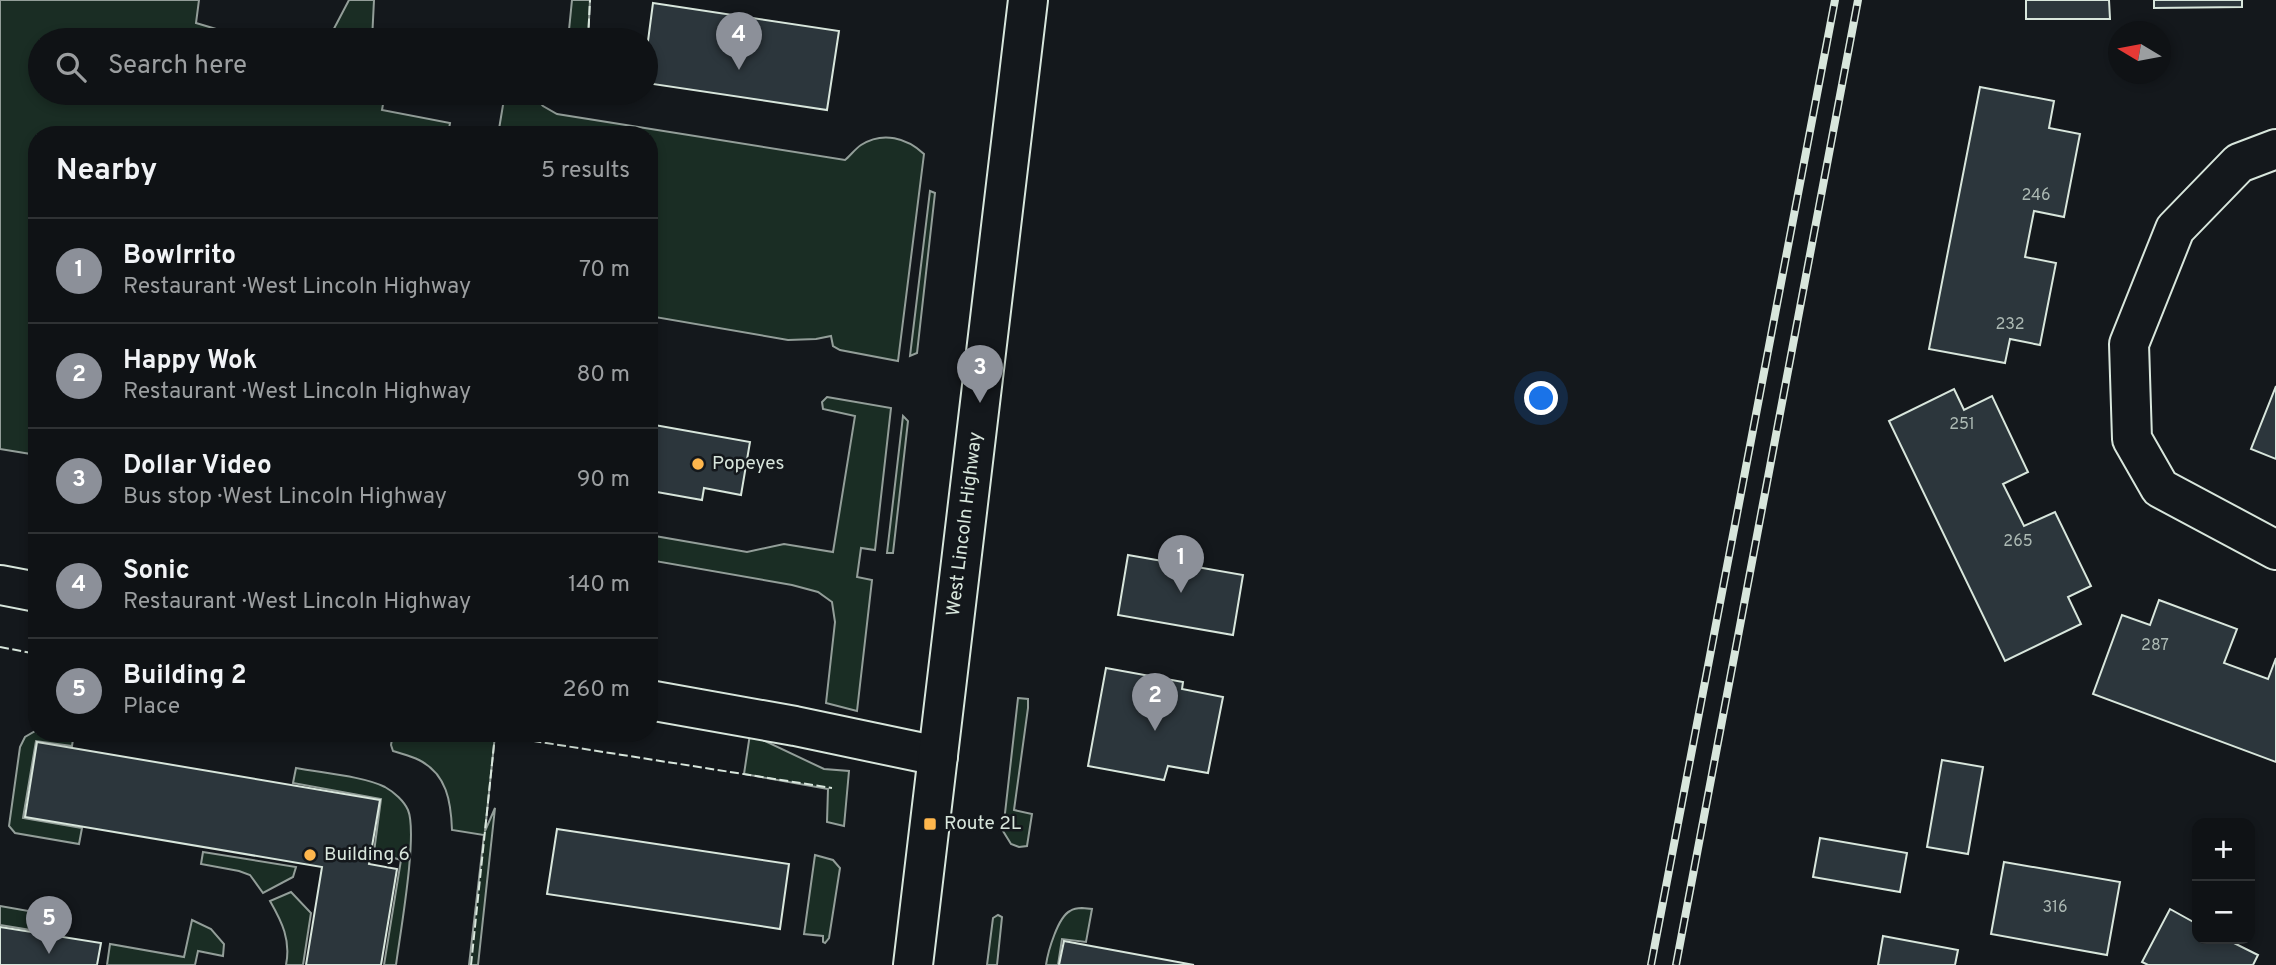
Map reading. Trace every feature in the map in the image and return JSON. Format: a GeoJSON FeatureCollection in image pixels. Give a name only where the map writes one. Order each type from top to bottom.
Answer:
{"type":"FeatureCollection","features":[{"type":"Feature","properties":{"kind":"main road","name":"West Lincoln Highway"},"geometry":{"type":"LineString","coordinates":[[913,965],[1028,0]]}},
{"type":"Feature","properties":{"kind":"main road"},"geometry":{"type":"LineString","coordinates":[[2276,149],[2239,163],[2175,229],[2129,344],[2132,439],[2160,488],[2276,550]]}},
{"type":"Feature","properties":{"kind":"main road"},"geometry":{"type":"LineString","coordinates":[[0,585],[28,590]]}},
{"type":"Feature","properties":{"kind":"main road"},"geometry":{"type":"LineString","coordinates":[[658,702],[795,726],[938,756]]}},
{"type":"Feature","properties":{"kind":"green space"},"geometry":{"type":"Polygon","coordinates":[[[0,0],[199,0],[196,23],[213,28],[28,28],[28,105],[383,105],[382,110],[450,123],[450,126],[28,126],[28,454],[0,449],[0,0]]]}},
{"type":"Feature","properties":{"kind":"green space"},"geometry":{"type":"Polygon","coordinates":[[[349,0],[374,0],[373,28],[334,28],[349,0]]]}},
{"type":"Feature","properties":{"kind":"green space"},"geometry":{"type":"Polygon","coordinates":[[[572,0],[590,0],[589,28],[569,28],[572,0]]]}},
{"type":"Feature","properties":{"kind":"green space"},"geometry":{"type":"Polygon","coordinates":[[[503,105],[542,105],[557,114],[632,126],[500,126],[503,105]]]}},
{"type":"Feature","properties":{"kind":"green space"},"geometry":{"type":"Polygon","coordinates":[[[658,130],[845,160],[861,145],[886,137],[902,140],[924,154],[898,361],[840,350],[833,346],[831,336],[788,340],[658,318],[658,130]]]}},
{"type":"Feature","properties":{"kind":"green space"},"geometry":{"type":"Polygon","coordinates":[[[930,191],[935,193],[917,353],[910,356],[930,191]]]}},
{"type":"Feature","properties":{"kind":"green space"},"geometry":{"type":"Polygon","coordinates":[[[827,397],[891,408],[875,550],[861,548],[857,577],[872,580],[857,711],[826,703],[835,622],[832,602],[818,592],[792,585],[658,562],[658,537],[747,552],[784,544],[833,552],[855,416],[823,409],[822,402],[827,397]]]}},
{"type":"Feature","properties":{"kind":"green space"},"geometry":{"type":"Polygon","coordinates":[[[903,416],[908,421],[893,553],[887,553],[903,416]]]}},
{"type":"Feature","properties":{"kind":"green space"},"geometry":{"type":"Polygon","coordinates":[[[1018,698],[1028,699],[1028,708],[1014,810],[1032,814],[1027,846],[1019,847],[1011,844],[1003,831],[1018,698]]]}},
{"type":"Feature","properties":{"kind":"green space"},"geometry":{"type":"Polygon","coordinates":[[[750,734],[824,769],[849,771],[844,826],[827,822],[828,789],[744,774],[750,734]]]}},
{"type":"Feature","properties":{"kind":"green space"},"geometry":{"type":"Polygon","coordinates":[[[28,735],[28,742],[36,742],[23,818],[82,828],[79,844],[15,833],[9,826],[20,747],[28,735]]]}},
{"type":"Feature","properties":{"kind":"green space"},"geometry":{"type":"Polygon","coordinates":[[[43,742],[73,742],[72,746],[43,742]]]}},
{"type":"Feature","properties":{"kind":"green space"},"geometry":{"type":"Polygon","coordinates":[[[392,742],[494,742],[485,831],[495,808],[478,965],[469,965],[484,835],[452,830],[449,799],[436,773],[419,760],[393,751],[392,742]]]}},
{"type":"Feature","properties":{"kind":"green space"},"geometry":{"type":"Polygon","coordinates":[[[296,768],[376,783],[395,794],[408,810],[411,822],[410,861],[396,965],[384,965],[401,860],[374,852],[381,799],[293,783],[296,768]]]}},
{"type":"Feature","properties":{"kind":"green space"},"geometry":{"type":"Polygon","coordinates":[[[203,852],[296,867],[293,877],[263,893],[250,875],[201,864],[203,852]]]}},
{"type":"Feature","properties":{"kind":"green space"},"geometry":{"type":"Polygon","coordinates":[[[815,855],[833,860],[840,868],[829,938],[825,943],[823,936],[804,934],[815,855]]]}},
{"type":"Feature","properties":{"kind":"green space"},"geometry":{"type":"Polygon","coordinates":[[[291,892],[311,913],[303,965],[286,965],[284,932],[270,901],[291,892]]]}},
{"type":"Feature","properties":{"kind":"green space"},"geometry":{"type":"Polygon","coordinates":[[[0,906],[40,913],[37,931],[0,925],[0,906]]]}},
{"type":"Feature","properties":{"kind":"green space"},"geometry":{"type":"Polygon","coordinates":[[[1092,909],[1086,942],[1062,939],[1058,965],[1046,965],[1051,943],[1061,920],[1070,911],[1092,909]]]}},
{"type":"Feature","properties":{"kind":"green space"},"geometry":{"type":"Polygon","coordinates":[[[998,915],[1002,917],[997,965],[987,965],[993,918],[998,915]]]}},
{"type":"Feature","properties":{"kind":"green space"},"geometry":{"type":"Polygon","coordinates":[[[192,920],[211,929],[224,944],[223,956],[198,951],[195,965],[107,965],[110,944],[184,957],[192,920]]]}},
{"type":"Feature","properties":{"kind":"building"},"geometry":{"type":"Polygon","coordinates":[[[2026,0],[2109,0],[2110,19],[2026,19],[2026,0]]]}},
{"type":"Feature","properties":{"kind":"building"},"geometry":{"type":"Polygon","coordinates":[[[2154,0],[2242,0],[2242,7],[2154,8],[2154,0]]]}},
{"type":"Feature","properties":{"kind":"building"},"geometry":{"type":"Polygon","coordinates":[[[653,3],[839,31],[827,110],[658,85],[658,28],[650,28],[653,3]]]}},
{"type":"Feature","properties":{"kind":"building"},"geometry":{"type":"Polygon","coordinates":[[[1980,87],[2054,101],[2049,128],[2080,134],[2064,217],[2034,211],[2025,257],[2056,263],[2040,345],[2010,339],[2005,363],[1929,349],[1980,87]]]}},
{"type":"Feature","properties":{"kind":"building"},"geometry":{"type":"Polygon","coordinates":[[[2276,386],[2276,459],[2251,449],[2276,386]]]}},
{"type":"Feature","properties":{"kind":"building"},"geometry":{"type":"Polygon","coordinates":[[[1954,389],[1964,410],[1992,396],[2028,472],[2003,484],[2024,526],[2055,512],[2091,586],[2068,597],[2081,624],[2005,661],[1889,421],[1954,389]]]}},
{"type":"Feature","properties":{"kind":"building","name":"Popeyes"},"geometry":{"type":"Polygon","coordinates":[[[658,426],[750,442],[741,495],[704,488],[702,500],[658,492],[658,426]]]}},
{"type":"Feature","properties":{"kind":"building"},"geometry":{"type":"Polygon","coordinates":[[[1128,555],[1243,575],[1233,635],[1118,615],[1128,555]]]}},
{"type":"Feature","properties":{"kind":"building"},"geometry":{"type":"Polygon","coordinates":[[[2159,600],[2237,629],[2224,663],[2268,679],[2276,658],[2276,762],[2093,694],[2122,615],[2150,625],[2159,600]]]}},
{"type":"Feature","properties":{"kind":"building"},"geometry":{"type":"Polygon","coordinates":[[[1106,668],[1183,682],[1182,689],[1223,697],[1208,773],[1168,766],[1164,780],[1088,766],[1106,668]]]}},
{"type":"Feature","properties":{"kind":"building","name":"Building 6"},"geometry":{"type":"Polygon","coordinates":[[[37,742],[380,800],[369,864],[397,869],[381,965],[306,965],[322,867],[25,817],[37,742]]]}},
{"type":"Feature","properties":{"kind":"building"},"geometry":{"type":"Polygon","coordinates":[[[1942,760],[1983,767],[1968,854],[1927,847],[1942,760]]]}},
{"type":"Feature","properties":{"kind":"building"},"geometry":{"type":"Polygon","coordinates":[[[557,829],[789,864],[780,929],[547,894],[557,829]]]}},
{"type":"Feature","properties":{"kind":"building"},"geometry":{"type":"Polygon","coordinates":[[[1820,838],[1907,853],[1900,892],[1813,877],[1820,838]]]}},
{"type":"Feature","properties":{"kind":"building"},"geometry":{"type":"Polygon","coordinates":[[[2004,862],[2120,882],[2107,955],[1991,934],[2004,862]]]}},
{"type":"Feature","properties":{"kind":"building"},"geometry":{"type":"Polygon","coordinates":[[[2170,909],[2192,921],[2192,944],[2236,944],[2258,955],[2253,965],[2148,965],[2142,962],[2170,909]]]}},
{"type":"Feature","properties":{"kind":"building"},"geometry":{"type":"Polygon","coordinates":[[[0,927],[101,943],[97,965],[0,965],[0,927]]]}},
{"type":"Feature","properties":{"kind":"building"},"geometry":{"type":"Polygon","coordinates":[[[1883,936],[1958,950],[1955,965],[1878,965],[1883,936]]]}},
{"type":"Feature","properties":{"kind":"building"},"geometry":{"type":"Polygon","coordinates":[[[1064,941],[1194,965],[1059,965],[1064,941]]]}},
{"type":"Feature","properties":{"kind":"railway"},"geometry":{"type":"LineString","coordinates":[[1651,965],[1835,0]]}},
{"type":"Feature","properties":{"kind":"railway"},"geometry":{"type":"LineString","coordinates":[[1676,965],[1858,0]]}},
{"type":"Feature","properties":{"kind":"fence"},"geometry":{"type":"LineString","coordinates":[[589,28],[590,0]]}},
{"type":"Feature","properties":{"kind":"fence"},"geometry":{"type":"LineString","coordinates":[[0,647],[28,652]]}},
{"type":"Feature","properties":{"kind":"fence"},"geometry":{"type":"LineString","coordinates":[[471,965],[494,742]]}},
{"type":"Feature","properties":{"kind":"fence"},"geometry":{"type":"LineString","coordinates":[[540,742],[832,788]]}},
{"type":"Feature","properties":{"kind":"place","name":"Sonic"},"geometry":{"type":"Point","coordinates":[739,70]}},
{"type":"Feature","properties":{"kind":"place","name":"Dollar Video"},"geometry":{"type":"Point","coordinates":[980,403]}},
{"type":"Feature","properties":{"kind":"place","name":"Popeyes"},"geometry":{"type":"Point","coordinates":[698,464]}},
{"type":"Feature","properties":{"kind":"place","name":"Bowlrrito"},"geometry":{"type":"Point","coordinates":[1181,593]}},
{"type":"Feature","properties":{"kind":"place","name":"Happy Wok"},"geometry":{"type":"Point","coordinates":[1155,731]}},
{"type":"Feature","properties":{"kind":"place","name":"Route 2L"},"geometry":{"type":"Point","coordinates":[930,824]}},
{"type":"Feature","properties":{"kind":"place","name":"Building 6"},"geometry":{"type":"Point","coordinates":[310,855]}},
{"type":"Feature","properties":{"kind":"place","name":"Building 2"},"geometry":{"type":"Point","coordinates":[49,954]}}]}
